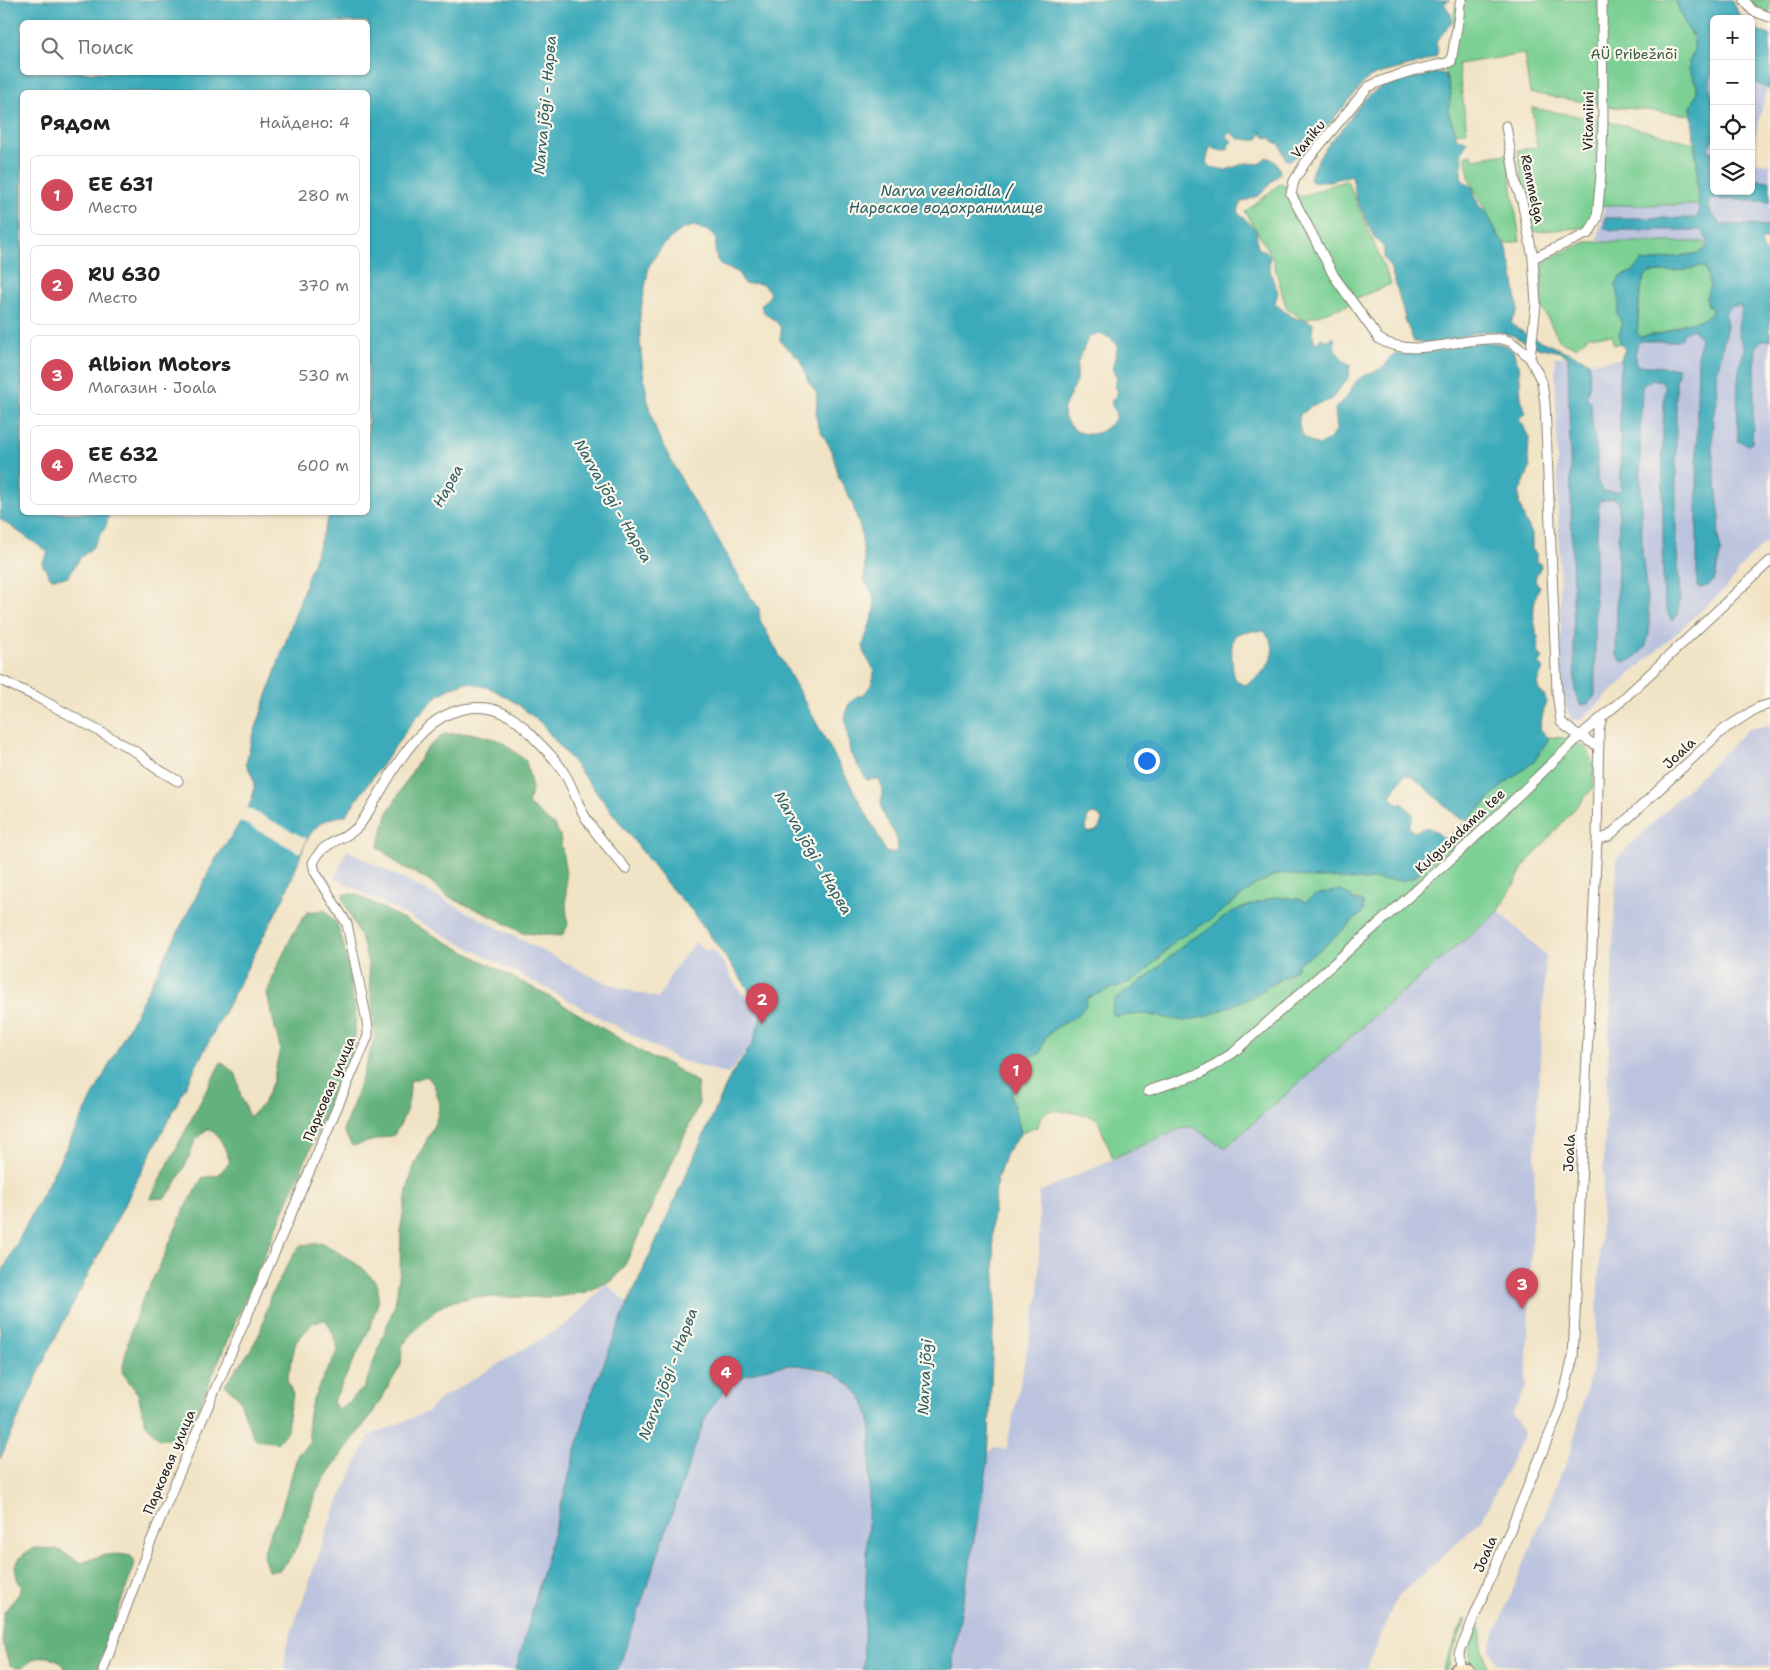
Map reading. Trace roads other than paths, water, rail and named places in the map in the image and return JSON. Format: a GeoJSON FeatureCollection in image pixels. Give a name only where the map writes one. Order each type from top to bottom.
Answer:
{"type":"FeatureCollection","features":[{"type":"Feature","properties":{"kind":"street","name":"Vaniku"},"geometry":{"type":"LineString","coordinates":[[1462,0],[1451,62],[1408,72],[1368,87],[1304,163],[1294,181],[1291,194],[1334,276],[1379,339],[1387,344],[1414,348],[1435,347],[1480,339],[1504,339],[1531,354]]}},
{"type":"Feature","properties":{"kind":"street","name":"Vitamiini"},"geometry":{"type":"LineString","coordinates":[[1533,258],[1589,233],[1597,218],[1601,174],[1602,0]]}},
{"type":"Feature","properties":{"kind":"street"},"geometry":{"type":"LineString","coordinates":[[1744,0],[1753,11],[1770,17]]}},
{"type":"Feature","properties":{"kind":"street","name":"Remmelga"},"geometry":{"type":"LineString","coordinates":[[1506,126],[1516,185],[1522,201],[1533,258],[1536,304],[1531,354]]}},
{"type":"Feature","properties":{"kind":"street"},"geometry":{"type":"LineString","coordinates":[[1531,354],[1542,382],[1545,404],[1561,722],[1572,732],[1599,747]]}},
{"type":"Feature","properties":{"kind":"street","name":"Kulgusadama tee"},"geometry":{"type":"LineString","coordinates":[[1148,1090],[1201,1073],[1234,1053],[1467,845],[1581,736],[1770,561]]}},
{"type":"Feature","properties":{"kind":"street"},"geometry":{"type":"LineString","coordinates":[[0,680],[35,696],[138,753],[154,767],[178,781]]}},
{"type":"Feature","properties":{"kind":"street","name":"Joala"},"geometry":{"type":"LineString","coordinates":[[1461,1670],[1458,1654],[1560,1410],[1573,1356],[1597,840],[1609,836],[1723,730],[1757,708],[1770,704]]}},
{"type":"Feature","properties":{"kind":"street","name":"Парковая улица"},"geometry":{"type":"LineString","coordinates":[[103,1670],[186,1457],[368,1036],[347,924],[315,872],[313,863],[319,853],[325,846],[360,825],[404,754],[422,732],[451,712],[480,707],[508,715],[517,721],[543,748],[566,776],[589,824],[626,869]]}},
{"type":"Feature","properties":{"kind":"street"},"geometry":{"type":"LineString","coordinates":[[1597,840],[1599,747],[1602,717]]}},
{"type":"Feature","properties":{"kind":"water","name":"Narva veehoidla / Нарвское водохранилище"},"geometry":{"type":"Polygon","coordinates":[[[0,0],[1450,0],[1444,3],[1451,14],[1452,22],[1436,42],[1438,50],[1436,57],[1368,78],[1305,152],[1288,161],[1280,144],[1275,143],[1271,138],[1265,137],[1262,131],[1259,138],[1252,140],[1239,139],[1230,132],[1227,136],[1232,141],[1228,146],[1229,149],[1221,151],[1210,147],[1206,162],[1210,167],[1226,170],[1246,163],[1259,164],[1266,157],[1274,161],[1279,167],[1280,173],[1260,195],[1240,203],[1238,213],[1255,229],[1259,249],[1266,251],[1270,255],[1271,275],[1278,292],[1275,303],[1292,316],[1313,324],[1312,332],[1315,343],[1321,338],[1326,341],[1334,338],[1335,350],[1350,365],[1349,377],[1331,400],[1311,406],[1300,414],[1300,430],[1309,441],[1320,445],[1330,439],[1337,429],[1335,409],[1358,380],[1380,369],[1391,356],[1439,351],[1473,343],[1498,343],[1510,348],[1513,352],[1519,365],[1521,398],[1526,413],[1519,420],[1529,438],[1528,458],[1530,468],[1519,493],[1519,503],[1525,521],[1532,533],[1532,549],[1536,553],[1536,562],[1540,563],[1541,567],[1535,581],[1540,586],[1534,606],[1534,620],[1536,634],[1539,638],[1537,651],[1543,658],[1539,665],[1543,669],[1537,683],[1539,691],[1546,700],[1540,727],[1548,737],[1548,740],[1532,763],[1503,785],[1469,819],[1459,818],[1412,776],[1404,775],[1390,796],[1399,805],[1402,803],[1414,815],[1409,826],[1410,829],[1415,832],[1427,827],[1437,832],[1444,840],[1427,866],[1412,878],[1401,881],[1372,879],[1364,881],[1360,879],[1311,878],[1281,873],[1275,875],[1255,885],[1212,919],[1176,940],[1141,976],[1087,998],[1085,1005],[1076,1016],[1056,1028],[1045,1038],[1040,1054],[1026,1059],[1016,1069],[1011,1095],[1021,1133],[1006,1153],[997,1180],[992,1222],[996,1295],[988,1463],[953,1657],[954,1670],[863,1670],[871,1431],[867,1408],[856,1390],[839,1377],[820,1369],[798,1366],[776,1367],[754,1372],[730,1386],[709,1412],[703,1424],[618,1670],[516,1670],[591,1395],[628,1303],[731,1075],[753,1043],[761,1016],[747,987],[693,912],[668,885],[540,722],[516,703],[492,689],[467,682],[439,695],[414,720],[345,816],[325,821],[312,832],[285,895],[48,1352],[0,1459],[0,1276],[215,860],[249,807],[254,790],[250,770],[246,764],[251,742],[329,515],[370,515],[370,90],[20,90],[20,515],[109,515],[106,526],[92,548],[80,558],[68,577],[51,578],[42,564],[48,552],[0,519],[2,479],[0,478],[0,0]],[[694,226],[683,229],[672,237],[661,248],[649,266],[640,315],[643,372],[649,407],[657,433],[694,503],[706,518],[750,596],[759,608],[760,620],[879,837],[885,852],[892,853],[898,850],[898,843],[882,810],[882,787],[878,779],[867,780],[850,753],[845,714],[849,704],[856,697],[865,693],[871,685],[874,676],[874,670],[865,655],[863,645],[875,609],[873,594],[864,580],[865,565],[861,531],[852,502],[839,478],[832,451],[818,426],[816,392],[808,381],[802,363],[780,340],[780,327],[762,310],[761,306],[770,295],[768,290],[760,284],[744,284],[738,272],[722,266],[717,260],[716,241],[713,233],[694,226]],[[1100,334],[1092,335],[1088,338],[1077,364],[1077,379],[1063,410],[1068,424],[1074,429],[1087,434],[1101,431],[1114,421],[1116,415],[1111,402],[1118,392],[1115,386],[1117,377],[1112,369],[1118,345],[1110,338],[1100,334]],[[1264,631],[1239,633],[1232,642],[1232,662],[1235,678],[1245,685],[1260,675],[1270,661],[1272,646],[1270,639],[1264,631]],[[1092,814],[1087,818],[1087,832],[1093,832],[1099,828],[1102,820],[1098,815],[1092,814]]]}},
{"type":"Feature","properties":{"kind":"water"},"geometry":{"type":"Polygon","coordinates":[[[1675,0],[1731,0],[1740,15],[1710,15],[1710,144],[1708,148],[1710,151],[1710,195],[1755,195],[1755,179],[1770,181],[1770,202],[1721,199],[1711,200],[1709,207],[1712,214],[1722,224],[1770,226],[1770,240],[1761,240],[1763,250],[1770,255],[1770,300],[1768,301],[1770,307],[1770,340],[1762,340],[1756,348],[1752,443],[1748,445],[1738,441],[1738,381],[1739,369],[1745,350],[1738,330],[1741,306],[1730,306],[1725,314],[1727,326],[1716,378],[1717,403],[1713,416],[1712,448],[1720,519],[1718,536],[1721,550],[1715,579],[1708,586],[1700,588],[1697,586],[1697,402],[1700,338],[1693,329],[1683,333],[1682,338],[1678,341],[1641,341],[1638,343],[1635,354],[1636,365],[1678,368],[1676,381],[1676,536],[1680,599],[1677,616],[1672,621],[1665,603],[1663,581],[1665,387],[1661,380],[1649,381],[1642,386],[1640,442],[1642,552],[1649,615],[1649,635],[1645,648],[1632,660],[1622,662],[1616,654],[1619,502],[1614,498],[1599,501],[1595,570],[1595,696],[1588,704],[1580,705],[1575,692],[1568,357],[1560,352],[1536,347],[1509,334],[1491,331],[1483,331],[1441,342],[1414,342],[1406,322],[1390,267],[1384,258],[1384,248],[1374,237],[1356,198],[1352,175],[1331,181],[1312,182],[1310,179],[1323,151],[1371,94],[1386,85],[1402,80],[1432,73],[1445,74],[1451,94],[1448,112],[1458,140],[1461,138],[1467,141],[1461,155],[1463,162],[1461,179],[1472,187],[1479,206],[1486,211],[1499,238],[1506,245],[1513,274],[1518,310],[1511,322],[1524,333],[1589,362],[1590,385],[1586,396],[1591,402],[1597,452],[1597,479],[1603,492],[1621,491],[1619,381],[1621,359],[1625,349],[1620,343],[1619,334],[1622,323],[1617,314],[1619,299],[1615,284],[1620,277],[1634,271],[1641,261],[1648,262],[1698,253],[1706,249],[1708,242],[1703,231],[1698,230],[1605,229],[1605,218],[1697,218],[1699,207],[1698,173],[1691,108],[1697,92],[1697,85],[1689,69],[1689,62],[1694,52],[1694,38],[1686,26],[1675,0]],[[1700,266],[1685,270],[1648,273],[1644,278],[1640,293],[1637,334],[1641,337],[1660,334],[1709,316],[1712,313],[1712,308],[1708,306],[1706,297],[1710,285],[1705,268],[1700,266]]]}},
{"type":"Feature","properties":{"kind":"water"},"geometry":{"type":"Polygon","coordinates":[[[1755,29],[1770,35],[1770,90],[1755,82],[1755,29]]]}},
{"type":"Feature","properties":{"kind":"water"},"geometry":{"type":"Polygon","coordinates":[[[1339,890],[1350,895],[1353,900],[1363,903],[1363,912],[1324,946],[1298,963],[1296,969],[1252,997],[1204,1017],[1184,1021],[1145,1014],[1117,1016],[1113,1014],[1114,1000],[1147,977],[1189,940],[1206,932],[1236,910],[1276,897],[1299,899],[1306,902],[1315,895],[1339,890]]]}},
{"type":"Feature","properties":{"kind":"place","name":"RU 630"},"geometry":{"type":"Point","coordinates":[762,1024]}},
{"type":"Feature","properties":{"kind":"place","name":"EE 631"},"geometry":{"type":"Point","coordinates":[1016,1095]}},
{"type":"Feature","properties":{"kind":"place","name":"Albion Motors"},"geometry":{"type":"Point","coordinates":[1522,1309]}},
{"type":"Feature","properties":{"kind":"place","name":"EE 632"},"geometry":{"type":"Point","coordinates":[726,1397]}},
{"type":"Feature","properties":{"kind":"park label","name":"AÜ Pribežnõi"},"geometry":{"type":"Point","coordinates":[1634,54]}},
{"type":"Feature","properties":{"kind":"water label","name":"Narva jõgi - Нарва"},"geometry":{"type":"Point","coordinates":[545,105]}},
{"type":"Feature","properties":{"kind":"water label","name":"Нарва"},"geometry":{"type":"Point","coordinates":[448,486]}},
{"type":"Feature","properties":{"kind":"water label","name":"Narva jõgi - Нарва"},"geometry":{"type":"Point","coordinates":[613,501]}},
{"type":"Feature","properties":{"kind":"water label","name":"Narva jõgi - Нарва"},"geometry":{"type":"Point","coordinates":[813,853]}},
{"type":"Feature","properties":{"kind":"water label","name":"Narva jõgi - Нарва"},"geometry":{"type":"Point","coordinates":[668,1374]}},
{"type":"Feature","properties":{"kind":"water label","name":"Narva jõgi"},"geometry":{"type":"Point","coordinates":[925,1377]}}]}
